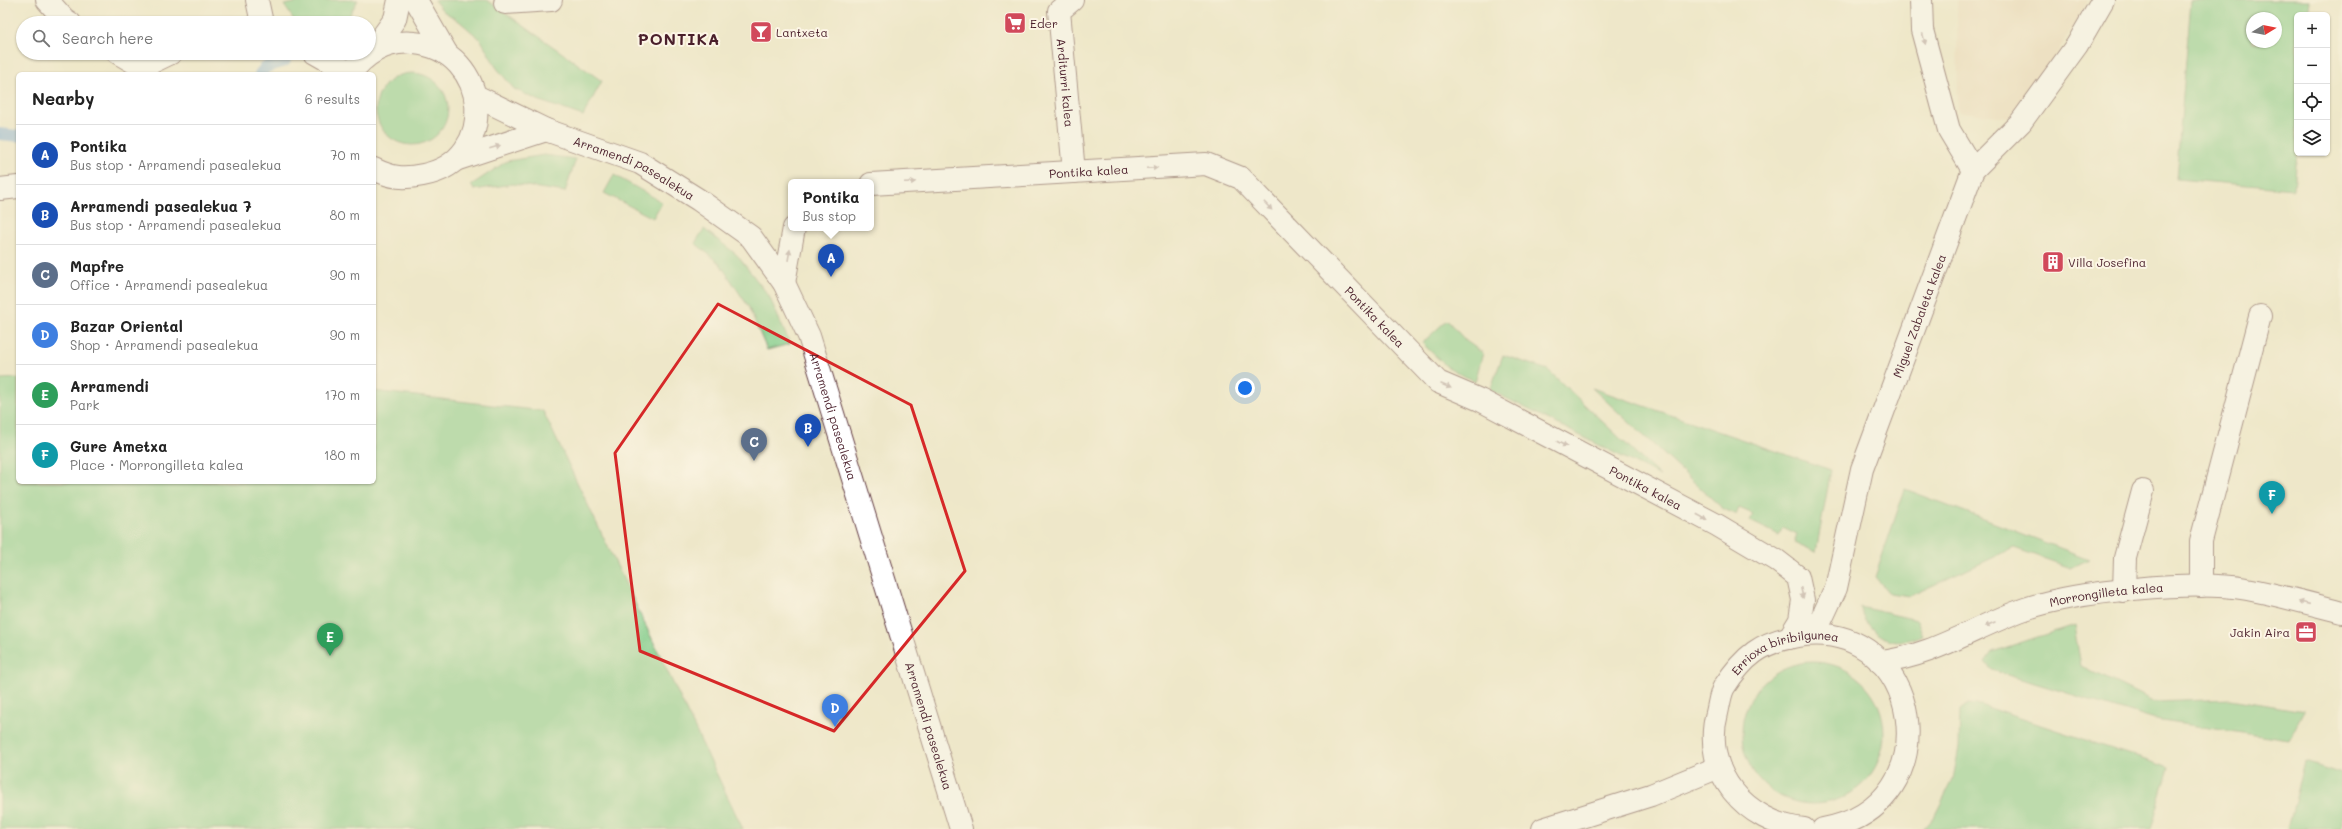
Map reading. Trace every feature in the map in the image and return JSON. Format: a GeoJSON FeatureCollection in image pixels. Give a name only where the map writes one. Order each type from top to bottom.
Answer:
{"type":"FeatureCollection","features":[{"type":"Feature","properties":{"kind":"street"},"geometry":{"type":"LineString","coordinates":[[46,0],[61,16]]}},
{"type":"Feature","properties":{"kind":"street"},"geometry":{"type":"LineString","coordinates":[[258,0],[261,16]]}},
{"type":"Feature","properties":{"kind":"street"},"geometry":{"type":"LineString","coordinates":[[376,45],[395,18],[399,0]]}},
{"type":"Feature","properties":{"kind":"street"},"geometry":{"type":"LineString","coordinates":[[416,0],[446,54]]}},
{"type":"Feature","properties":{"kind":"street"},"geometry":{"type":"LineString","coordinates":[[505,3],[551,0]]}},
{"type":"Feature","properties":{"kind":"street","name":"Arditurri kalea"},"geometry":{"type":"LineString","coordinates":[[1072,0],[1059,11],[1074,172]]}},
{"type":"Feature","properties":{"kind":"street"},"geometry":{"type":"LineString","coordinates":[[1921,0],[1922,30],[1949,130],[1973,170],[2021,122],[2077,45],[2103,0]]}},
{"type":"Feature","properties":{"kind":"street"},"geometry":{"type":"LineString","coordinates":[[376,50],[400,41],[429,44],[457,60],[468,74],[476,96],[477,122],[469,144],[458,159]]}},
{"type":"Feature","properties":{"kind":"street"},"geometry":{"type":"LineString","coordinates":[[129,60],[142,68],[157,60]]}},
{"type":"Feature","properties":{"kind":"street"},"geometry":{"type":"LineString","coordinates":[[327,60],[347,72]]}},
{"type":"Feature","properties":{"kind":"street"},"geometry":{"type":"LineString","coordinates":[[352,72],[363,60]]}},
{"type":"Feature","properties":{"kind":"street","name":"Arramendi pasealekua"},"geometry":{"type":"LineString","coordinates":[[476,96],[546,130],[640,163],[699,200],[750,237],[784,283],[809,336],[961,829]]}},
{"type":"Feature","properties":{"kind":"street"},"geometry":{"type":"LineString","coordinates":[[376,170],[387,176],[403,179],[438,172],[458,159],[546,130]]}},
{"type":"Feature","properties":{"kind":"street","name":"Pontika kalea"},"geometry":{"type":"LineString","coordinates":[[874,184],[1206,164],[1241,178],[1438,382],[1480,400],[1717,525],[1776,560],[1798,576],[1803,600],[1800,620],[1789,638]]}},
{"type":"Feature","properties":{"kind":"street","name":"Miguel Zabaleta kalea"},"geometry":{"type":"LineString","coordinates":[[1815,633],[1836,588],[1862,469],[1973,170]]}},
{"type":"Feature","properties":{"kind":"street"},"geometry":{"type":"LineString","coordinates":[[0,189],[16,187]]}},
{"type":"Feature","properties":{"kind":"street"},"geometry":{"type":"LineString","coordinates":[[784,283],[793,231]]}},
{"type":"Feature","properties":{"kind":"street"},"geometry":{"type":"LineString","coordinates":[[2201,586],[2201,541],[2260,316]]}},
{"type":"Feature","properties":{"kind":"street"},"geometry":{"type":"LineString","coordinates":[[2124,591],[2125,558],[2142,491]]}},
{"type":"Feature","properties":{"kind":"street","name":"Morrongilleta kalea"},"geometry":{"type":"LineString","coordinates":[[1880,662],[1902,659],[2026,609],[2075,598],[2124,591],[2201,586],[2246,589],[2342,612]]}},
{"type":"Feature","properties":{"kind":"street","name":"Errioxa biribilgunea"},"geometry":{"type":"LineString","coordinates":[[1797,829],[1777,824],[1758,816],[1730,788],[1719,767],[1714,747],[1714,724],[1723,690],[1736,669],[1750,655],[1762,646],[1789,638],[1815,633],[1838,637],[1864,649],[1880,662],[1898,685],[1908,715],[1909,744],[1904,766],[1888,793],[1865,814],[1837,827],[1823,829]]}},
{"type":"Feature","properties":{"kind":"street"},"geometry":{"type":"LineString","coordinates":[[1543,829],[1651,795],[1719,767]]}},
{"type":"Feature","properties":{"kind":"highlighted area"},"geometry":{"type":"Polygon","coordinates":[[[718,304],[911,405],[965,571],[834,731],[640,651],[615,453],[718,304]]]}},
{"type":"Feature","properties":{"kind":"shaded area"},"geometry":{"type":"Polygon","coordinates":[[[1957,0],[2088,0],[2045,74],[2009,117],[1958,112],[1957,0]]]}},
{"type":"Feature","properties":{"kind":"green space"},"geometry":{"type":"Polygon","coordinates":[[[308,0],[358,0],[349,16],[291,16],[284,5],[308,0]]]}},
{"type":"Feature","properties":{"kind":"green space"},"geometry":{"type":"Polygon","coordinates":[[[434,0],[487,0],[602,81],[583,116],[540,101],[514,89],[496,67],[481,40],[459,21],[443,11],[434,0]]]}},
{"type":"Feature","properties":{"kind":"green space"},"geometry":{"type":"Polygon","coordinates":[[[2191,0],[2310,0],[2308,12],[2294,12],[2294,156],[2297,156],[2294,189],[2176,179],[2191,0]]]}},
{"type":"Feature","properties":{"kind":"green space"},"geometry":{"type":"Polygon","coordinates":[[[412,73],[432,79],[442,89],[448,109],[442,129],[432,139],[412,145],[392,139],[382,129],[376,109],[382,89],[392,79],[412,73]]]}},
{"type":"Feature","properties":{"kind":"green space"},"geometry":{"type":"Polygon","coordinates":[[[544,155],[576,159],[565,192],[513,184],[474,190],[471,185],[507,161],[544,155]]]}},
{"type":"Feature","properties":{"kind":"green space"},"geometry":{"type":"Polygon","coordinates":[[[614,175],[662,202],[653,218],[604,193],[614,175]]]}},
{"type":"Feature","properties":{"kind":"green space"},"geometry":{"type":"Polygon","coordinates":[[[704,229],[737,255],[769,296],[790,344],[767,350],[748,306],[720,264],[695,243],[704,229]]]}},
{"type":"Feature","properties":{"kind":"green space"},"geometry":{"type":"Polygon","coordinates":[[[1447,320],[1466,341],[1483,353],[1475,382],[1446,366],[1422,343],[1447,320]]]}},
{"type":"Feature","properties":{"kind":"green space"},"geometry":{"type":"Polygon","coordinates":[[[1503,355],[1548,370],[1660,476],[1490,390],[1503,355]]]}},
{"type":"Feature","properties":{"kind":"green space"},"geometry":{"type":"Polygon","coordinates":[[[16,378],[16,484],[376,484],[376,391],[543,411],[743,829],[0,829],[0,379],[16,378]]]}},
{"type":"Feature","properties":{"kind":"green space"},"geometry":{"type":"Polygon","coordinates":[[[1592,388],[1831,470],[1816,552],[1794,542],[1797,534],[1783,527],[1779,535],[1750,521],[1753,514],[1739,508],[1736,515],[1722,508],[1592,388]]]}},
{"type":"Feature","properties":{"kind":"green space"},"geometry":{"type":"Polygon","coordinates":[[[1905,489],[2089,559],[2071,568],[2014,548],[1910,596],[1889,593],[1875,577],[1905,489]]]}},
{"type":"Feature","properties":{"kind":"green space"},"geometry":{"type":"Polygon","coordinates":[[[1860,607],[1917,620],[1923,635],[1902,641],[1884,638],[1870,626],[1864,618],[1860,607]]]}},
{"type":"Feature","properties":{"kind":"green space"},"geometry":{"type":"Polygon","coordinates":[[[2074,625],[2081,666],[2155,702],[2231,699],[2304,711],[2289,740],[2155,720],[1992,670],[1985,662],[1992,652],[2074,625]]]}},
{"type":"Feature","properties":{"kind":"green space"},"geometry":{"type":"Polygon","coordinates":[[[1813,662],[1833,665],[1840,668],[1858,678],[1868,688],[1881,713],[1884,733],[1881,753],[1878,760],[1868,778],[1858,788],[1833,801],[1813,804],[1793,801],[1786,798],[1768,788],[1758,778],[1745,753],[1742,733],[1745,713],[1748,706],[1758,688],[1768,678],[1793,665],[1813,662]]]}},
{"type":"Feature","properties":{"kind":"green space"},"geometry":{"type":"Polygon","coordinates":[[[1968,704],[1981,705],[2169,768],[2151,829],[1923,829],[1935,815],[1953,779],[1959,747],[1960,710],[1968,704]]]}},
{"type":"Feature","properties":{"kind":"green space"},"geometry":{"type":"Polygon","coordinates":[[[2305,762],[2342,774],[2342,829],[2288,829],[2305,762]]]}},
{"type":"Feature","properties":{"kind":"waterway"},"geometry":{"type":"LineString","coordinates":[[262,72],[266,67],[285,61]]}},
{"type":"Feature","properties":{"kind":"waterway"},"geometry":{"type":"LineString","coordinates":[[0,134],[16,136]]}},
{"type":"Feature","properties":{"kind":"place","name":"Eder"},"geometry":{"type":"Point","coordinates":[1015,23]}},
{"type":"Feature","properties":{"kind":"place","name":"Lantxeta"},"geometry":{"type":"Point","coordinates":[761,32]}},
{"type":"Feature","properties":{"kind":"place","name":"Villa Josefina"},"geometry":{"type":"Point","coordinates":[2053,262]}},
{"type":"Feature","properties":{"kind":"place","name":"Pontika"},"geometry":{"type":"Point","coordinates":[831,277]}},
{"type":"Feature","properties":{"kind":"place","name":"Arramendi pasealekua 7"},"geometry":{"type":"Point","coordinates":[808,447]}},
{"type":"Feature","properties":{"kind":"place","name":"Mapfre"},"geometry":{"type":"Point","coordinates":[754,461]}},
{"type":"Feature","properties":{"kind":"place","name":"Gure Ametxa"},"geometry":{"type":"Point","coordinates":[2272,514]}},
{"type":"Feature","properties":{"kind":"place","name":"Jakin Aira"},"geometry":{"type":"Point","coordinates":[2306,632]}},
{"type":"Feature","properties":{"kind":"place","name":"Arramendi"},"geometry":{"type":"Point","coordinates":[330,656]}},
{"type":"Feature","properties":{"kind":"place","name":"Bazar Oriental"},"geometry":{"type":"Point","coordinates":[835,727]}},
{"type":"Feature","properties":{"kind":"district","name":"PONTIKA"},"geometry":{"type":"Point","coordinates":[679,38]}}]}
